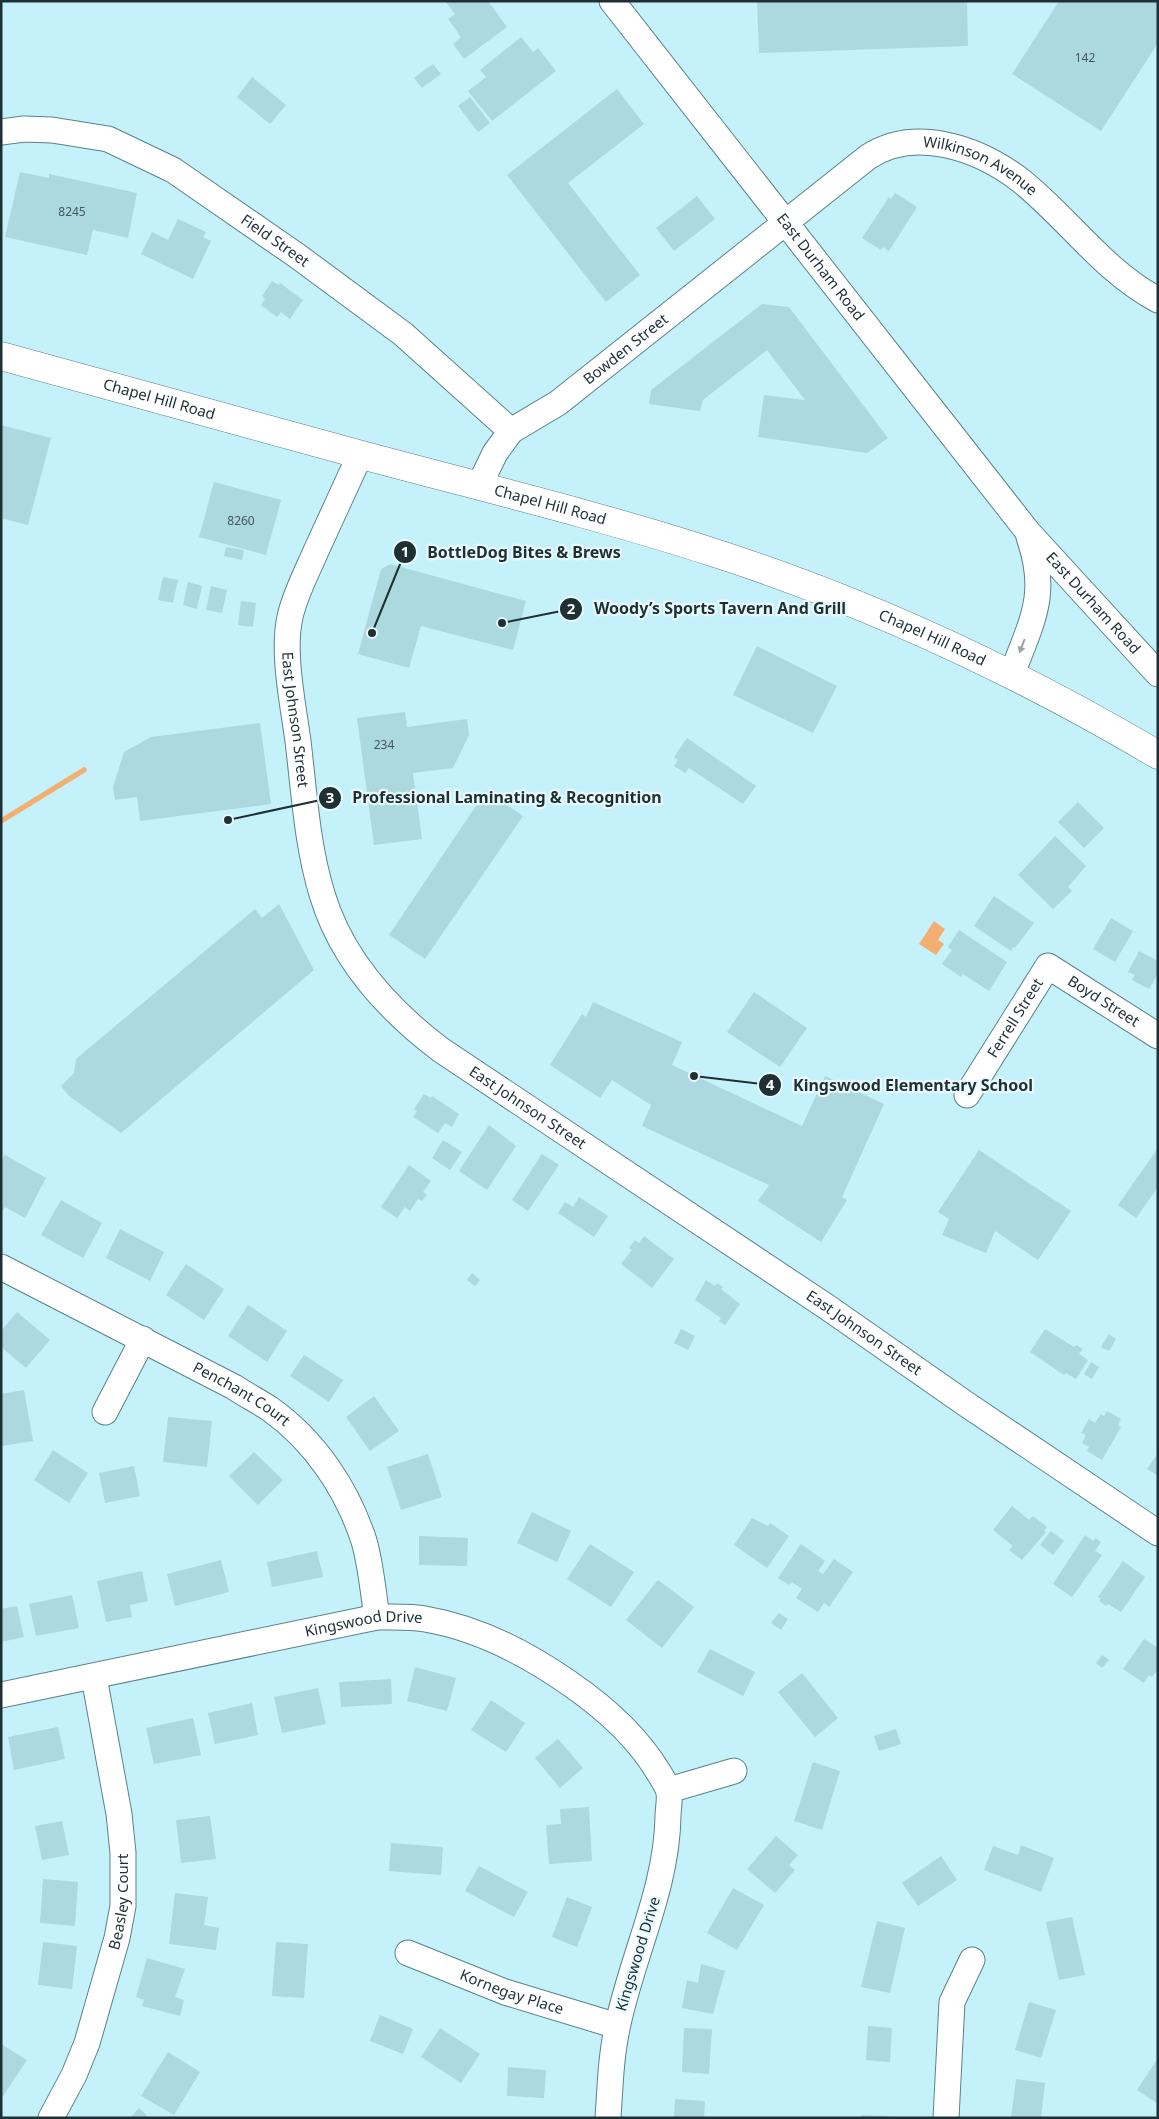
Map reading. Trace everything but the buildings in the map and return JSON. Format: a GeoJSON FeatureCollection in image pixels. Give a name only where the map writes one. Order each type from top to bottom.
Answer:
{"type":"FeatureCollection","features":[{"type":"Feature","properties":{"kind":"main road","name":"Chapel Hill Road"},"geometry":{"type":"LineString","coordinates":[[1,356],[478,486],[715,553],[794,580],[925,633],[1012,674],[1158,755]]}},
{"type":"Feature","properties":{"kind":"street","name":"East Durham Road"},"geometry":{"type":"LineString","coordinates":[[612,1],[1028,532],[1158,674]]}},
{"type":"Feature","properties":{"kind":"street","name":"Field Street"},"geometry":{"type":"LineString","coordinates":[[1,132],[24,129],[52,130],[108,139],[173,170],[403,334],[511,431]]}},
{"type":"Feature","properties":{"kind":"street","name":"Wilkinson Avenue"},"geometry":{"type":"LineString","coordinates":[[786,223],[880,149],[909,142],[924,141],[940,144],[970,153],[1020,180],[1118,274],[1157,298]]}},
{"type":"Feature","properties":{"kind":"street","name":"Bowden Street"},"geometry":{"type":"LineString","coordinates":[[478,486],[495,453],[511,431],[558,403],[786,223]]}},
{"type":"Feature","properties":{"kind":"street","name":"East Johnson Street"},"geometry":{"type":"LineString","coordinates":[[360,454],[298,592],[290,617],[286,641],[290,686],[312,850],[324,900],[332,922],[347,952],[396,1013],[441,1050],[827,1307],[1158,1533]]}},
{"type":"Feature","properties":{"kind":"street","name":"East Durham Road"},"geometry":{"type":"LineString","coordinates":[[1012,674],[1038,601],[1038,567],[1028,532]]}},
{"type":"Feature","properties":{"kind":"street","name":"Boyd Street"},"geometry":{"type":"LineString","coordinates":[[1048,966],[1158,1036]]}},
{"type":"Feature","properties":{"kind":"street","name":"Ferrell Street"},"geometry":{"type":"LineString","coordinates":[[967,1095],[1048,966]]}},
{"type":"Feature","properties":{"kind":"street","name":"Penchant Court"},"geometry":{"type":"LineString","coordinates":[[1,1267],[143,1339],[234,1388],[270,1409],[309,1444],[327,1465],[343,1490],[354,1515],[364,1543],[376,1617]]}},
{"type":"Feature","properties":{"kind":"street"},"geometry":{"type":"LineString","coordinates":[[105,1412],[143,1339]]}},
{"type":"Feature","properties":{"kind":"street","name":"Kingswood Drive"},"geometry":{"type":"LineString","coordinates":[[1,1695],[376,1617],[424,1619],[459,1626],[492,1639],[544,1666],[584,1693],[636,1740],[653,1763],[669,1790],[666,1852],[659,1886],[632,1967],[617,2026],[610,2081],[608,2118]]}},
{"type":"Feature","properties":{"kind":"street","name":"Beasley Court"},"geometry":{"type":"LineString","coordinates":[[51,2118],[74,2075],[87,2043],[117,1938],[123,1906],[123,1853],[119,1814],[94,1677]]}},
{"type":"Feature","properties":{"kind":"street"},"geometry":{"type":"LineString","coordinates":[[669,1790],[734,1771]]}},
{"type":"Feature","properties":{"kind":"street","name":"Kornegay Place"},"geometry":{"type":"LineString","coordinates":[[408,1953],[505,1992],[617,2026]]}},
{"type":"Feature","properties":{"kind":"street"},"geometry":{"type":"LineString","coordinates":[[946,2118],[952,2002],[972,1960]]}},
{"type":"Feature","properties":{"kind":"shaded area"},"geometry":{"type":"Polygon","coordinates":[[[934,921],[945,929],[938,940],[944,944],[936,955],[919,944],[934,921]]]}},
{"type":"Feature","properties":{"kind":"waterway"},"geometry":{"type":"LineString","coordinates":[[1,821],[84,770]]}},
{"type":"Feature","properties":{"kind":"place","name":"Woody’s Sports Tavern And Grill"},"geometry":{"type":"Point","coordinates":[502,623]}},
{"type":"Feature","properties":{"kind":"place","name":"BottleDog Bites & Brews"},"geometry":{"type":"Point","coordinates":[372,633]}},
{"type":"Feature","properties":{"kind":"place","name":"Professional Laminating & Recognition"},"geometry":{"type":"Point","coordinates":[228,820]}},
{"type":"Feature","properties":{"kind":"place","name":"Kingswood Elementary School"},"geometry":{"type":"Point","coordinates":[694,1076]}}]}
